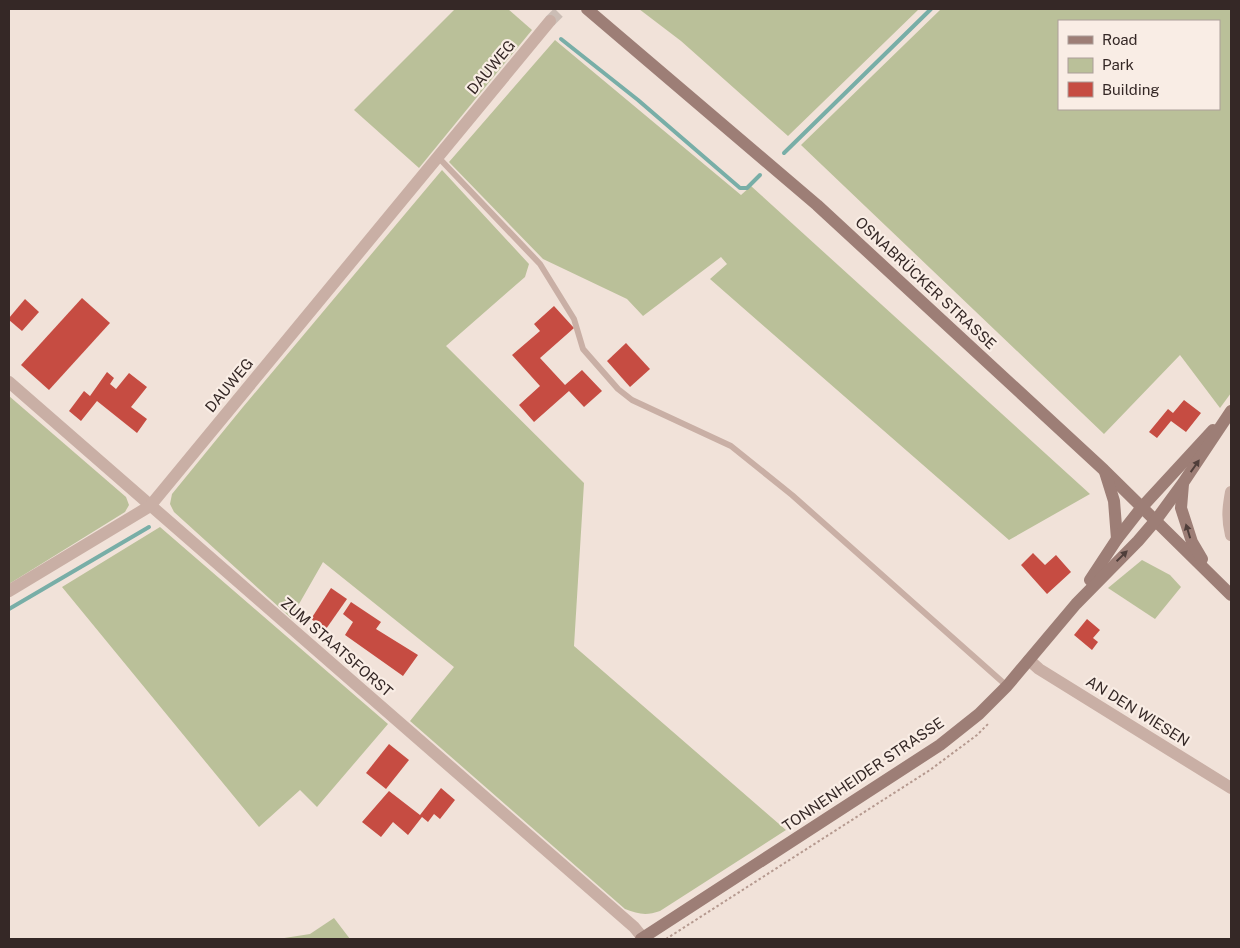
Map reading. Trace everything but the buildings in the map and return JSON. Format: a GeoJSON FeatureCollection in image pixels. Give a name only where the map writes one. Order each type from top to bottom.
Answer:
{"type":"FeatureCollection","features":[{"type":"Feature","properties":{"kind":"main road","name":"OSNABRÜCKER STRASSE"},"geometry":{"type":"LineString","coordinates":[[587,9],[817,205],[1104,470],[1231,594]]}},
{"type":"Feature","properties":{"kind":"main road","name":"TONNENHEIDER STRASSE"},"geometry":{"type":"LineString","coordinates":[[642,939],[940,745],[979,714],[1007,686],[1076,604],[1156,520],[1229,418]]}},
{"type":"Feature","properties":{"kind":"main road","name":"TONNENHEIDER STRASSE"},"geometry":{"type":"LineString","coordinates":[[1076,604],[1117,538],[1142,507],[1206,436],[1229,418]]}},
{"type":"Feature","properties":{"kind":"main road"},"geometry":{"type":"LineString","coordinates":[[1104,470],[1114,501],[1117,538]]}},
{"type":"Feature","properties":{"kind":"main road","name":"TONNENHEIDER STRASSE"},"geometry":{"type":"LineString","coordinates":[[1183,483],[1181,508],[1192,542],[1211,574]]}},
{"type":"Feature","properties":{"kind":"street","name":"DAUWEG"},"geometry":{"type":"LineString","coordinates":[[9,591],[150,506],[550,21]]}},
{"type":"Feature","properties":{"kind":"street","name":"ZUM STAATSFORST"},"geometry":{"type":"LineString","coordinates":[[9,382],[634,927],[642,939]]}},
{"type":"Feature","properties":{"kind":"street"},"geometry":{"type":"LineString","coordinates":[[1231,492],[1227,520],[1231,535]]}},
{"type":"Feature","properties":{"kind":"street","name":"AN DEN WIESEN"},"geometry":{"type":"LineString","coordinates":[[1029,660],[1040,669],[1231,788]]}},
{"type":"Feature","properties":{"kind":"lane"},"geometry":{"type":"LineString","coordinates":[[438,157],[540,264],[574,319],[583,349],[618,389],[632,400],[731,446],[792,495],[1007,686]]}},
{"type":"Feature","properties":{"kind":"green space"},"geometry":{"type":"Polygon","coordinates":[[[455,9],[508,9],[532,30],[419,168],[354,110],[455,9]]]}},
{"type":"Feature","properties":{"kind":"green space"},"geometry":{"type":"Polygon","coordinates":[[[639,9],[919,9],[788,136],[681,41],[639,9]]]}},
{"type":"Feature","properties":{"kind":"green space"},"geometry":{"type":"Polygon","coordinates":[[[941,9],[1231,9],[1231,393],[1220,408],[1180,355],[1104,434],[801,145],[941,9]]]}},
{"type":"Feature","properties":{"kind":"green space"},"geometry":{"type":"Polygon","coordinates":[[[555,40],[741,195],[751,186],[1090,494],[1009,540],[710,279],[727,264],[721,257],[643,316],[627,299],[543,259],[449,162],[555,40]]]}},
{"type":"Feature","properties":{"kind":"green space"},"geometry":{"type":"Polygon","coordinates":[[[442,170],[529,264],[525,277],[446,346],[584,483],[574,646],[786,830],[655,913],[642,914],[625,909],[410,721],[454,667],[323,562],[291,618],[174,512],[170,504],[172,494],[442,170]]]}},
{"type":"Feature","properties":{"kind":"green space"},"geometry":{"type":"Polygon","coordinates":[[[9,396],[126,497],[129,505],[125,512],[9,584],[9,396]]]}},
{"type":"Feature","properties":{"kind":"green space"},"geometry":{"type":"Polygon","coordinates":[[[160,527],[388,724],[317,807],[300,790],[259,827],[62,587],[160,527]]]}},
{"type":"Feature","properties":{"kind":"green space"},"geometry":{"type":"Polygon","coordinates":[[[1142,560],[1170,575],[1181,587],[1155,619],[1108,588],[1142,560]]]}},
{"type":"Feature","properties":{"kind":"green space"},"geometry":{"type":"Polygon","coordinates":[[[334,918],[350,939],[278,939],[310,934],[334,918]]]}},
{"type":"Feature","properties":{"kind":"waterway"},"geometry":{"type":"LineString","coordinates":[[784,153],[931,9]]}},
{"type":"Feature","properties":{"kind":"waterway"},"geometry":{"type":"LineString","coordinates":[[561,39],[638,100],[740,188],[747,188],[760,175]]}},
{"type":"Feature","properties":{"kind":"waterway"},"geometry":{"type":"LineString","coordinates":[[9,609],[149,527]]}},
{"type":"Feature","properties":{"kind":"tunnel"},"geometry":{"type":"LineString","coordinates":[[550,21],[562,9]]}}]}
